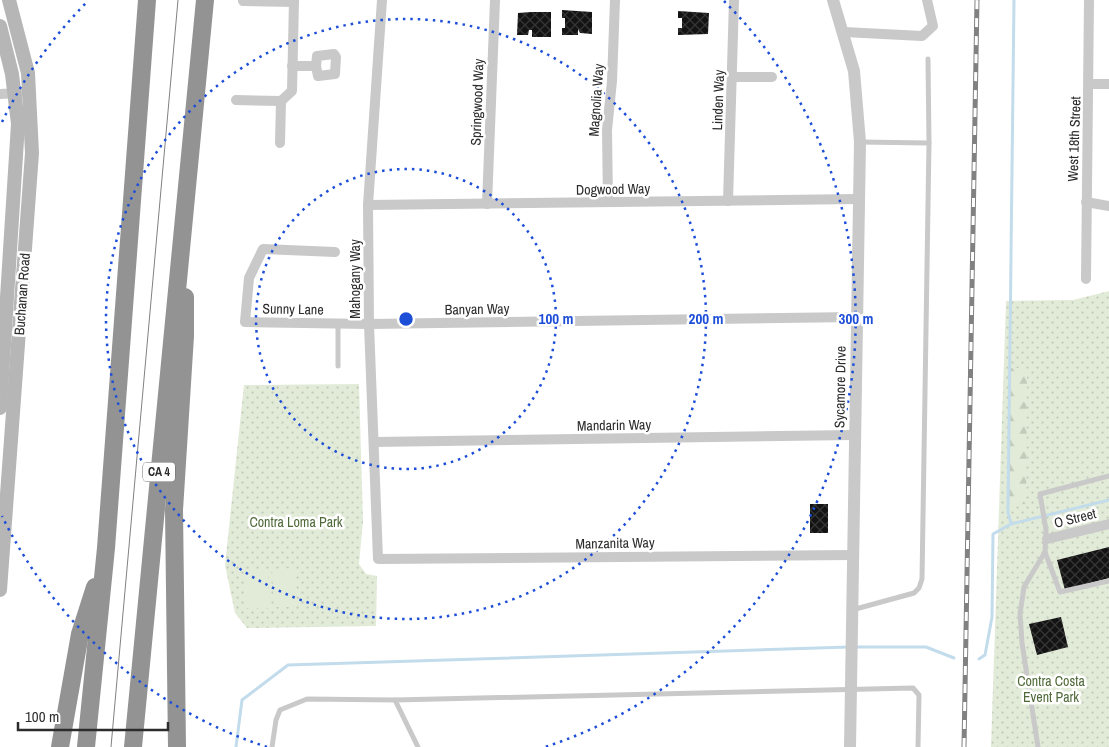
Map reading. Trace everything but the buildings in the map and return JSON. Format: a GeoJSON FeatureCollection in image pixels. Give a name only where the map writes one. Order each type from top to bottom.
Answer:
{"type":"FeatureCollection","features":[{"type":"Feature","properties":{"kind":"highway"},"geometry":{"type":"LineString","coordinates":[[86,747],[106,548],[147,0]]}},
{"type":"Feature","properties":{"kind":"highway","name":"CA 4"},"geometry":{"type":"LineString","coordinates":[[133,747],[205,0]]}},
{"type":"Feature","properties":{"kind":"highway"},"geometry":{"type":"LineString","coordinates":[[177,747],[174,542],[176,470],[185,336],[185,196]]}},
{"type":"Feature","properties":{"kind":"highway"},"geometry":{"type":"LineString","coordinates":[[60,747],[80,634],[106,548]]}},
{"type":"Feature","properties":{"kind":"main road","name":"Buchanan Road"},"geometry":{"type":"LineString","coordinates":[[9,0],[24,51],[30,92],[32,153],[13,226]]}},
{"type":"Feature","properties":{"kind":"main road","name":"Buchanan Road"},"geometry":{"type":"LineString","coordinates":[[0,26],[15,93],[18,134],[8,343],[0,581]]}},
{"type":"Feature","properties":{"kind":"main road","name":"Buchanan Road"},"geometry":{"type":"LineString","coordinates":[[0,408],[8,343]]}},
{"type":"Feature","properties":{"kind":"street","name":"Mahogany Way"},"geometry":{"type":"LineString","coordinates":[[378,559],[369,324],[368,205],[382,0]]}},
{"type":"Feature","properties":{"kind":"street","name":"Springwood Way"},"geometry":{"type":"LineString","coordinates":[[487,204],[495,0]]}},
{"type":"Feature","properties":{"kind":"street","name":"Magnolia Way"},"geometry":{"type":"LineString","coordinates":[[608,202],[607,130],[612,81],[615,0]]}},
{"type":"Feature","properties":{"kind":"street","name":"Linden Way"},"geometry":{"type":"LineString","coordinates":[[728,201],[734,0]]}},
{"type":"Feature","properties":{"kind":"street","name":"Sycamore Drive"},"geometry":{"type":"LineString","coordinates":[[833,0],[854,71],[860,142],[850,747]]}},
{"type":"Feature","properties":{"kind":"street"},"geometry":{"type":"LineString","coordinates":[[844,32],[922,36],[933,26],[927,0]]}},
{"type":"Feature","properties":{"kind":"street","name":"West 18th Street"},"geometry":{"type":"LineString","coordinates":[[1086,279],[1089,0]]}},
{"type":"Feature","properties":{"kind":"street"},"geometry":{"type":"LineString","coordinates":[[236,100],[281,101],[292,91],[294,1],[243,1]]}},
{"type":"Feature","properties":{"kind":"street"},"geometry":{"type":"LineString","coordinates":[[292,66],[316,66]]}},
{"type":"Feature","properties":{"kind":"street"},"geometry":{"type":"LineString","coordinates":[[732,77],[772,77]]}},
{"type":"Feature","properties":{"kind":"street"},"geometry":{"type":"LineString","coordinates":[[1089,84],[1109,84]]}},
{"type":"Feature","properties":{"kind":"street"},"geometry":{"type":"LineString","coordinates":[[0,94],[30,92]]}},
{"type":"Feature","properties":{"kind":"street"},"geometry":{"type":"LineString","coordinates":[[280,143],[281,101]]}},
{"type":"Feature","properties":{"kind":"street","name":"Dogwood Way"},"geometry":{"type":"LineString","coordinates":[[368,205],[858,198]]}},
{"type":"Feature","properties":{"kind":"street"},"geometry":{"type":"LineString","coordinates":[[1086,202],[1109,206]]}},
{"type":"Feature","properties":{"kind":"street","name":"Sunny Lane"},"geometry":{"type":"LineString","coordinates":[[335,252],[263,249],[249,278],[245,322],[369,324]]}},
{"type":"Feature","properties":{"kind":"street","name":"Banyan Way"},"geometry":{"type":"LineString","coordinates":[[369,324],[856,317]]}},
{"type":"Feature","properties":{"kind":"street","name":"Mandarin Way"},"geometry":{"type":"LineString","coordinates":[[374,442],[854,436]]}},
{"type":"Feature","properties":{"kind":"street","name":"O Street"},"geometry":{"type":"LineString","coordinates":[[1046,534],[1109,524]]}},
{"type":"Feature","properties":{"kind":"street","name":"Manzanita Way"},"geometry":{"type":"LineString","coordinates":[[378,559],[853,555]]}},
{"type":"Feature","properties":{"kind":"lane"},"geometry":{"type":"LineString","coordinates":[[852,610],[914,594],[920,588],[922,579],[929,143],[928,59]]}},
{"type":"Feature","properties":{"kind":"lane"},"geometry":{"type":"LineString","coordinates":[[860,142],[929,143]]}},
{"type":"Feature","properties":{"kind":"lane"},"geometry":{"type":"LineString","coordinates":[[338,324],[338,366]]}},
{"type":"Feature","properties":{"kind":"lane"},"geometry":{"type":"LineString","coordinates":[[1109,476],[1040,494],[1046,534],[1045,552],[1060,592],[1109,581]]}},
{"type":"Feature","properties":{"kind":"lane"},"geometry":{"type":"LineString","coordinates":[[1038,747],[1022,643],[1020,614],[1024,587],[1045,552]]}},
{"type":"Feature","properties":{"kind":"lane"},"geometry":{"type":"LineString","coordinates":[[272,747],[276,720],[280,710],[307,700],[396,700],[912,688],[919,695],[918,747]]}},
{"type":"Feature","properties":{"kind":"lane"},"geometry":{"type":"LineString","coordinates":[[396,700],[418,747]]}},
{"type":"Feature","properties":{"kind":"green space","name":"Contra Costa Event Park"},"geometry":{"type":"Polygon","coordinates":[[[1109,291],[1109,747],[991,747],[1006,301],[1073,300],[1109,291]]]}},
{"type":"Feature","properties":{"kind":"green space"},"geometry":{"type":"Polygon","coordinates":[[[1009,368],[1027,368],[1026,504],[1007,505],[1009,368]]]}},
{"type":"Feature","properties":{"kind":"green space","name":"Contra Loma Park"},"geometry":{"type":"Polygon","coordinates":[[[359,384],[363,521],[359,564],[366,574],[377,576],[376,626],[247,628],[235,613],[225,565],[244,385],[359,384]]]}},
{"type":"Feature","properties":{"kind":"green space"},"geometry":{"type":"Polygon","coordinates":[[[296,568],[297,607],[274,607],[272,569],[296,568]]]}},
{"type":"Feature","properties":{"kind":"green space"},"geometry":{"type":"Polygon","coordinates":[[[268,569],[269,608],[246,608],[244,570],[268,569]]]}},
{"type":"Feature","properties":{"kind":"waterway"},"geometry":{"type":"LineString","coordinates":[[1011,524],[1008,512],[1014,0]]}},
{"type":"Feature","properties":{"kind":"waterway"},"geometry":{"type":"LineString","coordinates":[[979,659],[985,655],[992,617],[993,534],[1011,524],[1109,500]]}},
{"type":"Feature","properties":{"kind":"waterway"},"geometry":{"type":"LineString","coordinates":[[236,747],[242,700],[288,665],[849,647]]}},
{"type":"Feature","properties":{"kind":"waterway"},"geometry":{"type":"LineString","coordinates":[[855,647],[926,647],[954,658]]}},
{"type":"Feature","properties":{"kind":"tram line"},"geometry":{"type":"LineString","coordinates":[[111,747],[178,0]]}},
{"type":"Feature","properties":{"kind":"railway"},"geometry":{"type":"LineString","coordinates":[[964,747],[977,0]]}}]}
